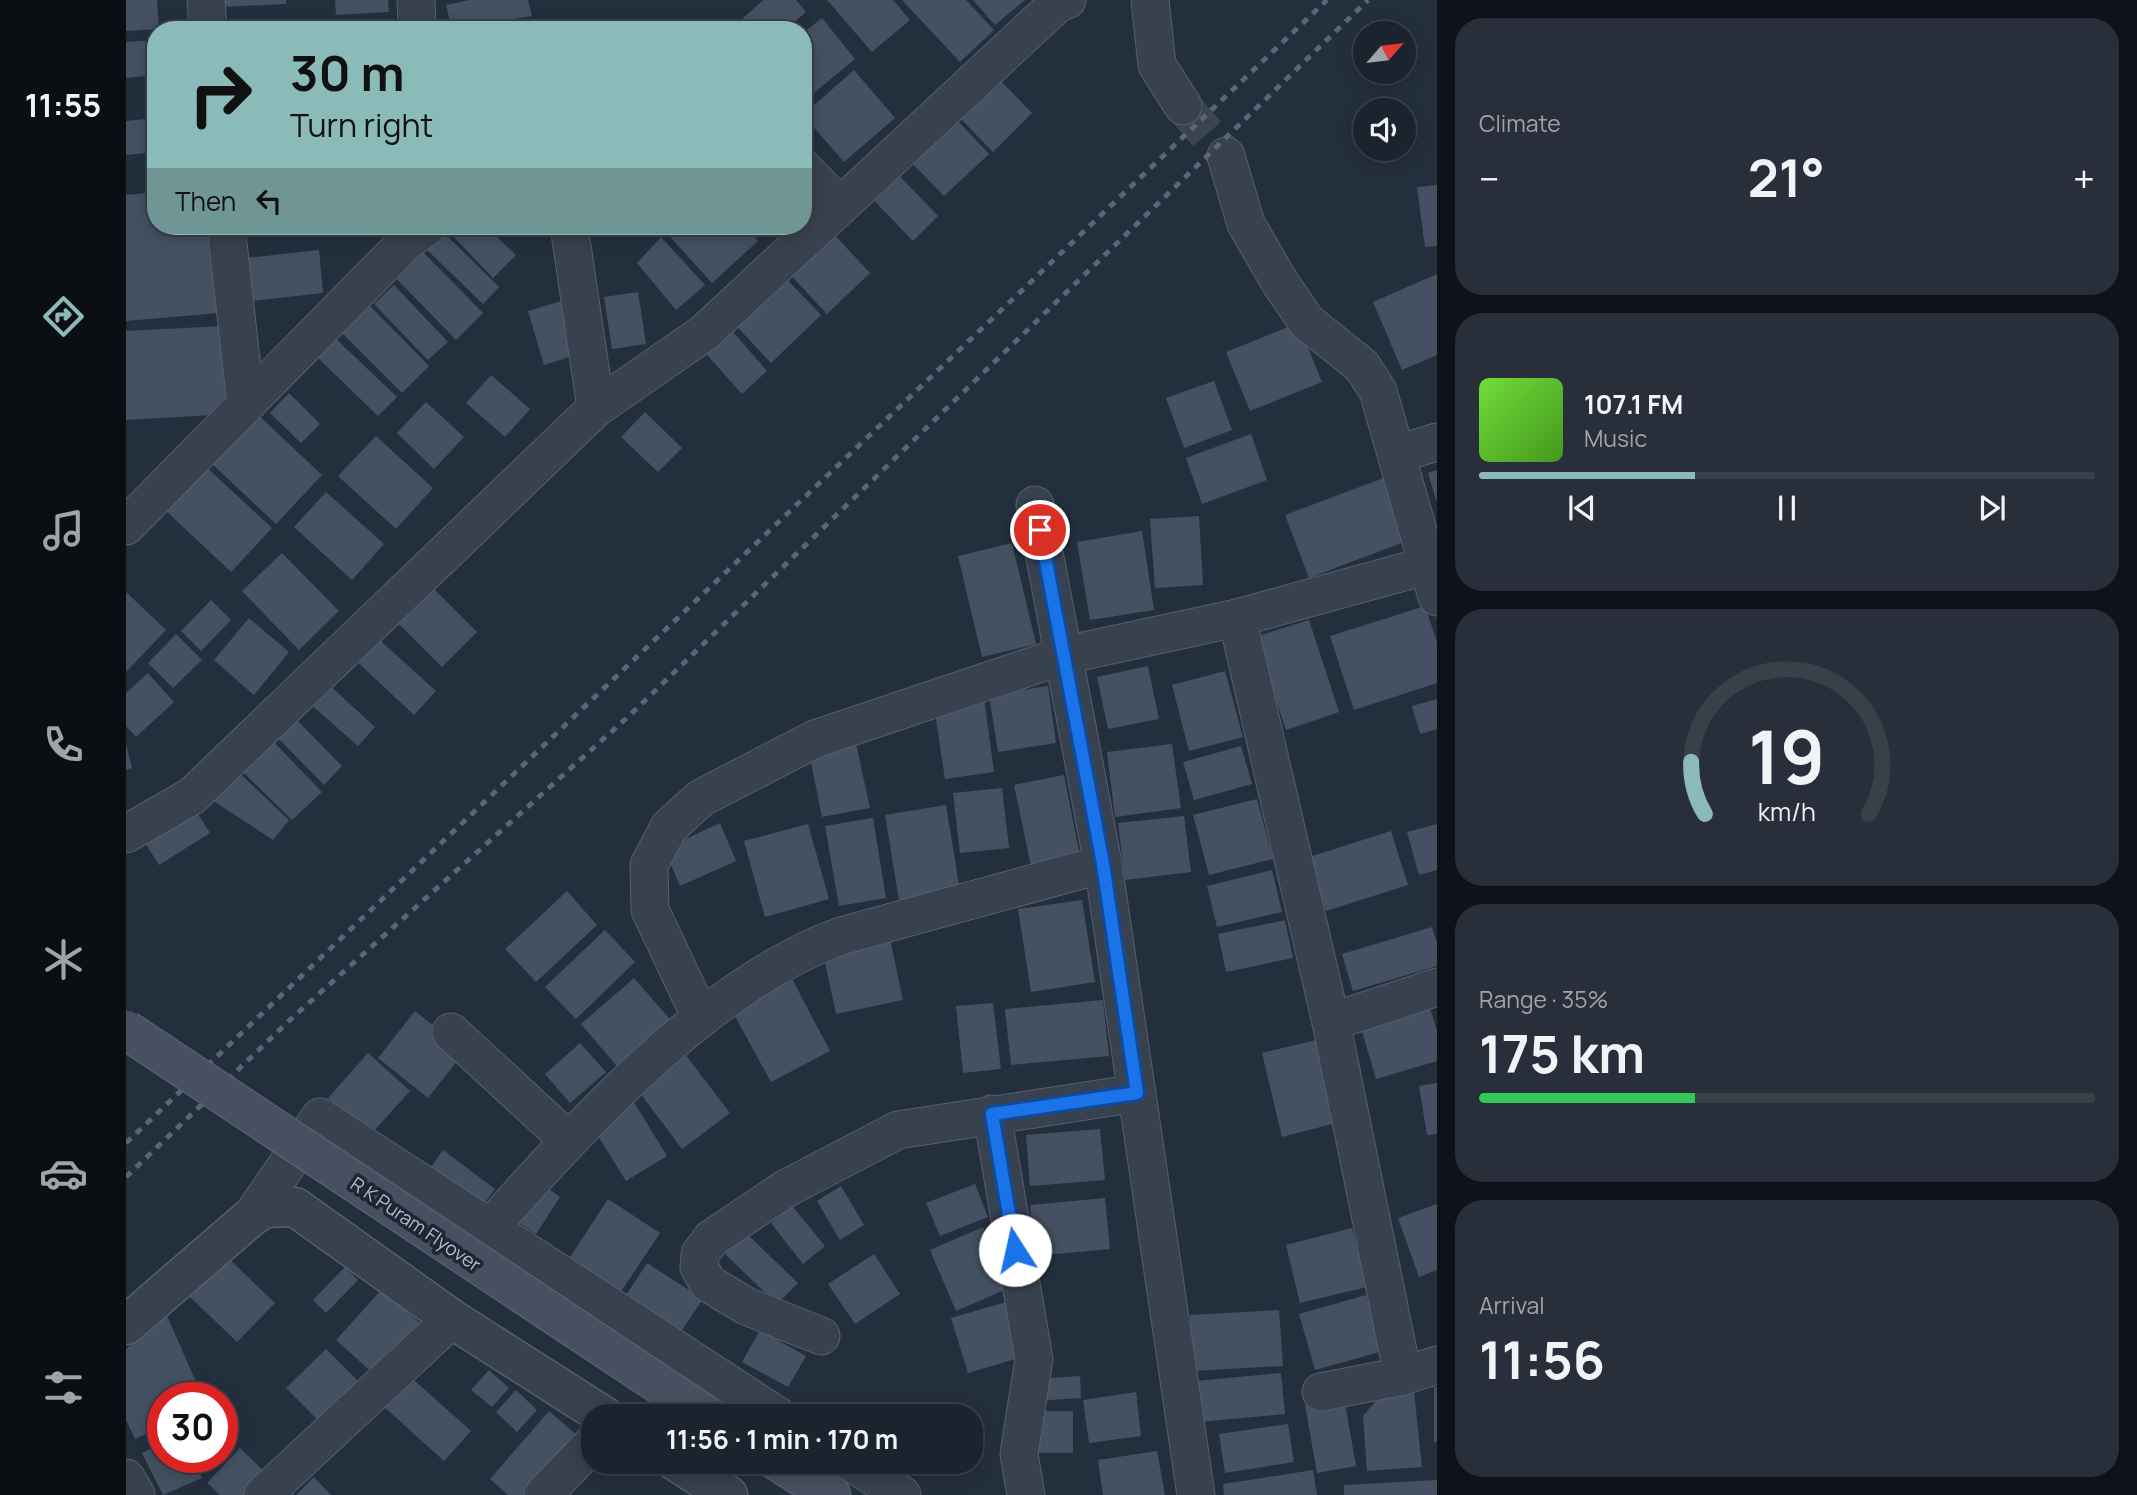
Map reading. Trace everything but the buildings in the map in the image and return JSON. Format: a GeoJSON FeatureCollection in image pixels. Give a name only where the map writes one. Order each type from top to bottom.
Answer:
{"type":"FeatureCollection","features":[{"type":"Feature","properties":{"kind":"main road","name":"R K Puram Flyover"},"geometry":{"type":"LineString","coordinates":[[126,1030],[689,1404]]}},
{"type":"Feature","properties":{"kind":"main road"},"geometry":{"type":"LineString","coordinates":[[797,1474],[831,1495]]}},
{"type":"Feature","properties":{"kind":"street"},"geometry":{"type":"LineString","coordinates":[[206,0],[207,21]]}},
{"type":"Feature","properties":{"kind":"street"},"geometry":{"type":"LineString","coordinates":[[812,231],[1057,4],[1066,0]]}},
{"type":"Feature","properties":{"kind":"street"},"geometry":{"type":"LineString","coordinates":[[1150,0],[1157,65],[1183,106]]}},
{"type":"Feature","properties":{"kind":"street"},"geometry":{"type":"LineString","coordinates":[[701,1017],[650,910],[649,865],[669,827],[701,798],[815,739],[1065,655],[1237,618],[1433,581],[1378,391],[1362,366],[1307,322],[1246,224],[1226,156]]}},
{"type":"Feature","properties":{"kind":"street"},"geometry":{"type":"LineString","coordinates":[[812,177],[839,205]]}},
{"type":"Feature","properties":{"kind":"street"},"geometry":{"type":"LineString","coordinates":[[227,235],[246,404]]}},
{"type":"Feature","properties":{"kind":"street"},"geometry":{"type":"LineString","coordinates":[[126,526],[409,235]]}},
{"type":"Feature","properties":{"kind":"street"},"geometry":{"type":"LineString","coordinates":[[570,235],[596,408]]}},
{"type":"Feature","properties":{"kind":"street"},"geometry":{"type":"LineString","coordinates":[[126,834],[192,796],[596,408],[704,333],[807,235]]}},
{"type":"Feature","properties":{"kind":"street"},"geometry":{"type":"LineString","coordinates":[[1397,454],[1437,442]]}},
{"type":"Feature","properties":{"kind":"street"},"geometry":{"type":"LineString","coordinates":[[1035,505],[1103,864],[1196,1495]]}},
{"type":"Feature","properties":{"kind":"street"},"geometry":{"type":"LineString","coordinates":[[1237,618],[1331,1022],[1403,1376]]}},
{"type":"Feature","properties":{"kind":"street"},"geometry":{"type":"LineString","coordinates":[[488,1230],[567,1139],[701,1017],[807,948],[1103,864]]}},
{"type":"Feature","properties":{"kind":"street"},"geometry":{"type":"LineString","coordinates":[[1331,1022],[1437,987]]}},
{"type":"Feature","properties":{"kind":"street"},"geometry":{"type":"LineString","coordinates":[[450,1032],[567,1139]]}},
{"type":"Feature","properties":{"kind":"street"},"geometry":{"type":"LineString","coordinates":[[821,1336],[746,1306],[708,1283],[699,1267],[700,1254],[711,1239],[785,1189],[874,1139],[918,1125],[1137,1093]]}},
{"type":"Feature","properties":{"kind":"street"},"geometry":{"type":"LineString","coordinates":[[992,1114],[1034,1359],[1019,1454],[1026,1495]]}},
{"type":"Feature","properties":{"kind":"street"},"geometry":{"type":"LineString","coordinates":[[251,1217],[320,1117],[488,1230],[759,1404]]}},
{"type":"Feature","properties":{"kind":"street"},"geometry":{"type":"LineString","coordinates":[[126,1325],[251,1217],[265,1208],[295,1207],[452,1320],[585,1404]]}},
{"type":"Feature","properties":{"kind":"street"},"geometry":{"type":"LineString","coordinates":[[263,1495],[452,1320]]}},
{"type":"Feature","properties":{"kind":"street"},"geometry":{"type":"LineString","coordinates":[[1321,1392],[1403,1376],[1437,1365]]}},
{"type":"Feature","properties":{"kind":"street"},"geometry":{"type":"LineString","coordinates":[[543,1495],[581,1455]]}},
{"type":"Feature","properties":{"kind":"street"},"geometry":{"type":"LineString","coordinates":[[695,1474],[728,1495]]}},
{"type":"Feature","properties":{"kind":"street"},"geometry":{"type":"LineString","coordinates":[[869,1474],[902,1495]]}},
{"type":"Feature","properties":{"kind":"street"},"geometry":{"type":"LineString","coordinates":[[126,1478],[136,1495]]}},
{"type":"Feature","properties":{"kind":"tunnel"},"geometry":{"type":"LineString","coordinates":[[1183,106],[1226,156]]}},
{"type":"Feature","properties":{"kind":"railway"},"geometry":{"type":"LineString","coordinates":[[126,1143],[1327,0]]}},
{"type":"Feature","properties":{"kind":"railway"},"geometry":{"type":"LineString","coordinates":[[126,1177],[292,1018],[629,716],[1368,0]]}},
{"type":"Feature","properties":{"kind":"route"},"geometry":{"type":"LineString","coordinates":[[1015,1250],[992,1114],[1137,1093],[1103,864],[1040,530]]}}]}
